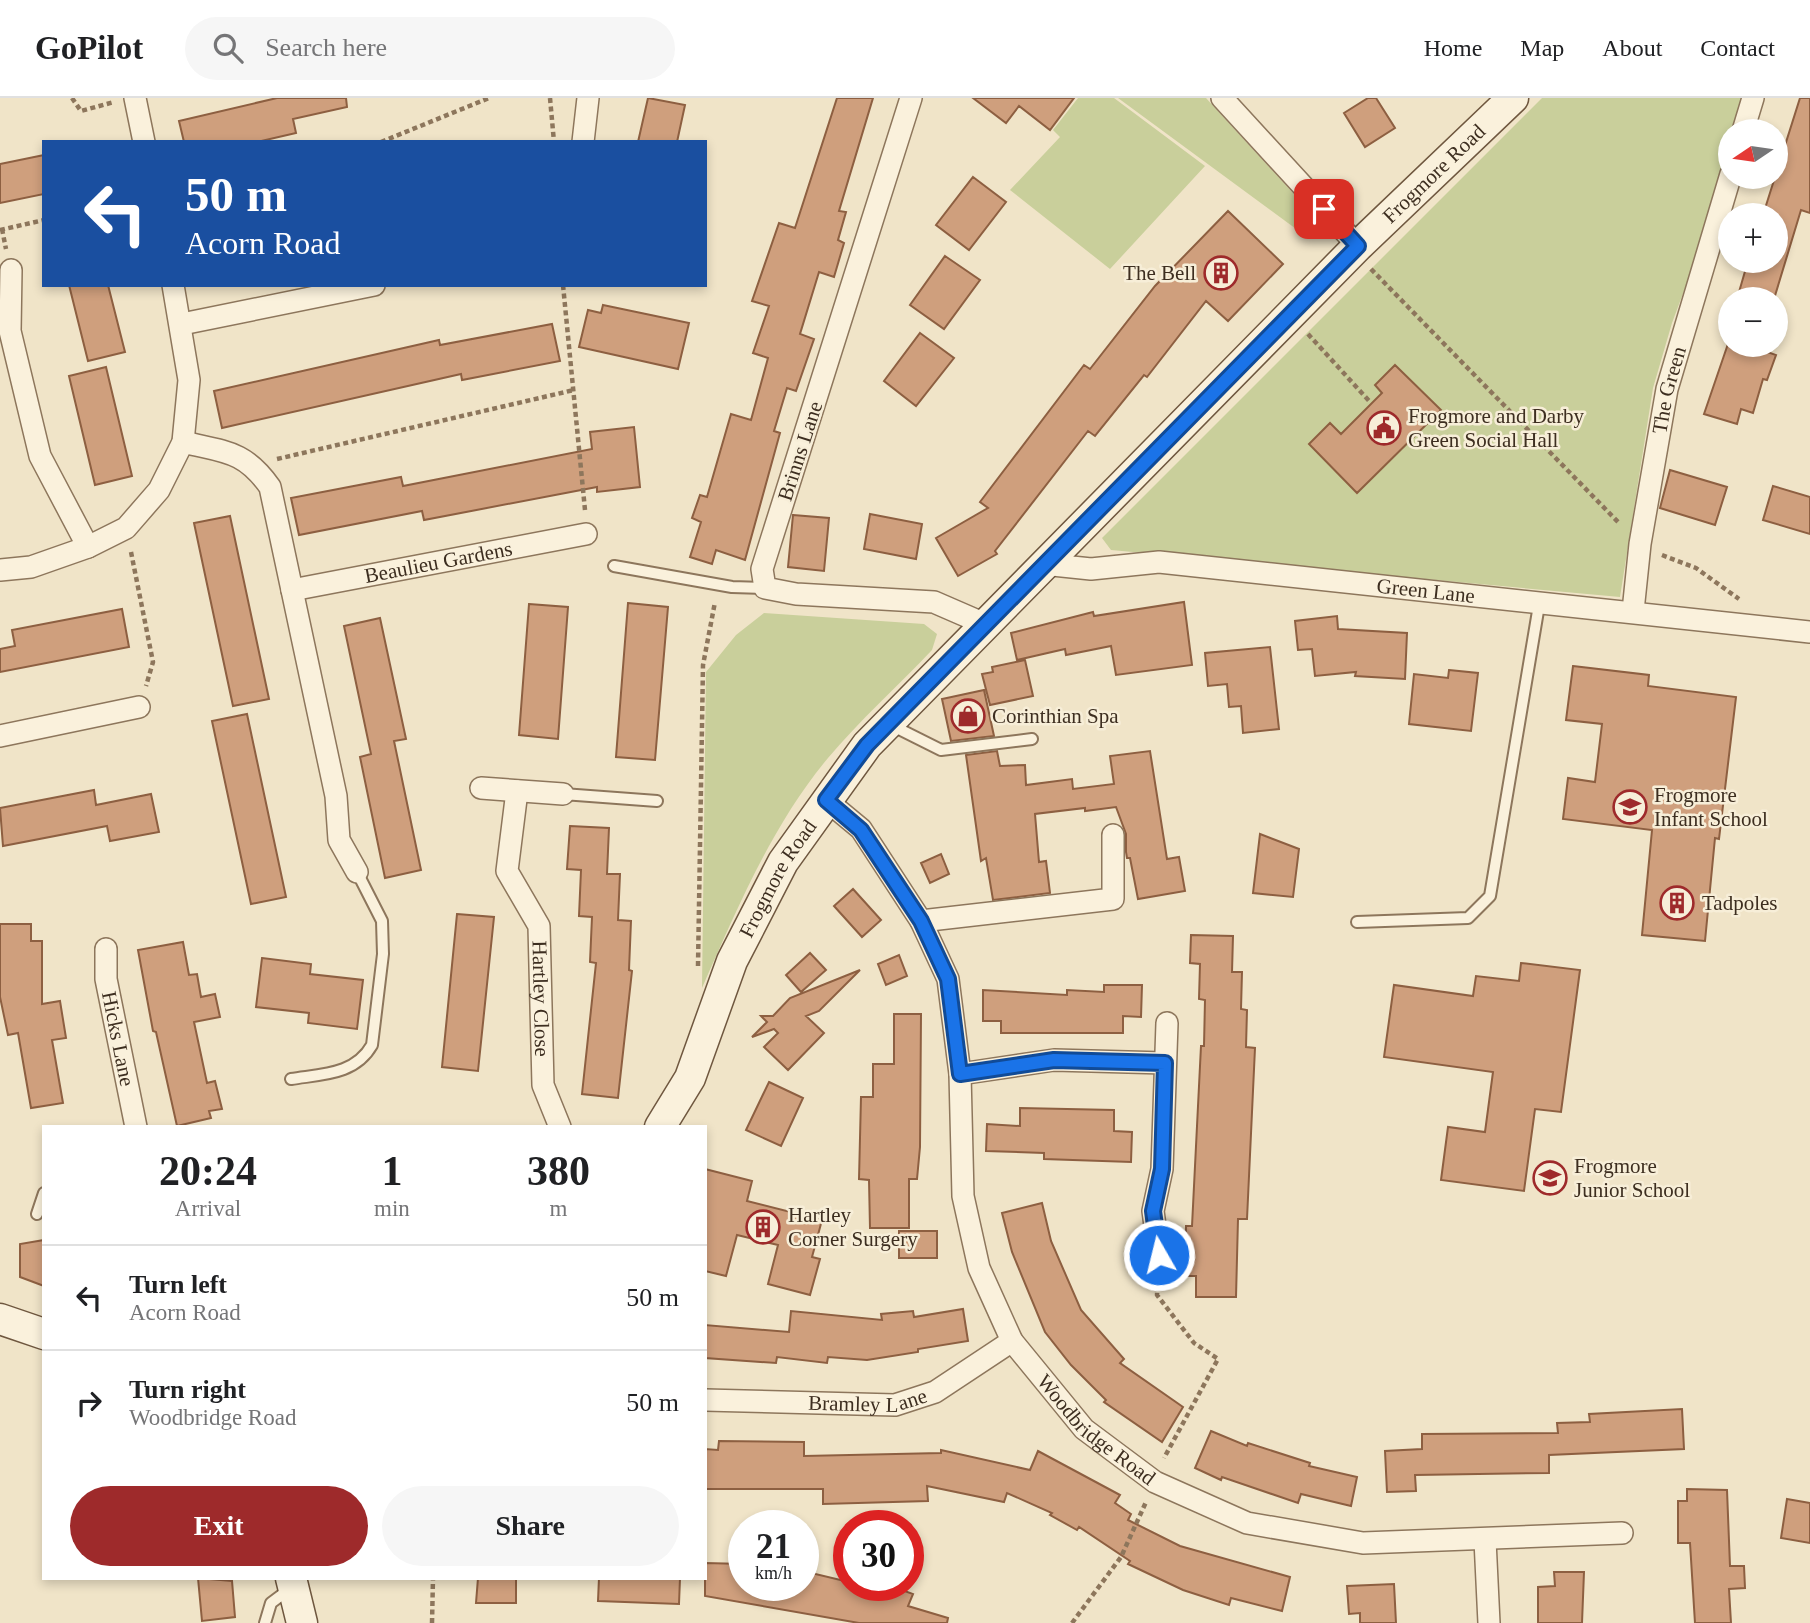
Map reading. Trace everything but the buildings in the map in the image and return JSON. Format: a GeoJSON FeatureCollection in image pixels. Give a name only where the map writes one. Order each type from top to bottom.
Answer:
{"type":"FeatureCollection","features":[{"type":"Feature","properties":{"kind":"street"},"geometry":{"type":"LineString","coordinates":[[583,140],[588,98]]}},
{"type":"Feature","properties":{"kind":"street","name":"Brinns Lane"},"geometry":{"type":"LineString","coordinates":[[765,588],[762,569],[911,98]]}},
{"type":"Feature","properties":{"kind":"street"},"geometry":{"type":"LineString","coordinates":[[1223,98],[1356,249]]}},
{"type":"Feature","properties":{"kind":"street","name":"Frogmore Road"},"geometry":{"type":"LineString","coordinates":[[661,1125],[690,1078],[732,961],[783,862],[867,745],[1356,249],[1513,98]]}},
{"type":"Feature","properties":{"kind":"street"},"geometry":{"type":"LineString","coordinates":[[1747,119],[1753,98]]}},
{"type":"Feature","properties":{"kind":"street"},"geometry":{"type":"LineString","coordinates":[[129,99],[143,140]]}},
{"type":"Feature","properties":{"kind":"street","name":"The Green"},"geometry":{"type":"LineString","coordinates":[[1633,611],[1640,544],[1667,388],[1727,189]]}},
{"type":"Feature","properties":{"kind":"street"},"geometry":{"type":"LineString","coordinates":[[10,270],[10,331],[40,456],[88,547]]}},
{"type":"Feature","properties":{"kind":"street"},"geometry":{"type":"LineString","coordinates":[[0,570],[31,566],[88,547],[126,528],[159,490],[183,442],[189,380],[182,324],[173,287]]}},
{"type":"Feature","properties":{"kind":"street"},"geometry":{"type":"LineString","coordinates":[[182,324],[364,287]]}},
{"type":"Feature","properties":{"kind":"street"},"geometry":{"type":"LineString","coordinates":[[183,442],[242,457],[257,468],[270,487],[337,796],[339,840],[357,872]]}},
{"type":"Feature","properties":{"kind":"street","name":"Beaulieu Gardens"},"geometry":{"type":"LineString","coordinates":[[292,590],[586,534]]}},
{"type":"Feature","properties":{"kind":"street","name":"Green Lane"},"geometry":{"type":"LineString","coordinates":[[1043,564],[1091,569],[1159,562],[1539,605],[1633,611],[1810,632]]}},
{"type":"Feature","properties":{"kind":"street"},"geometry":{"type":"LineString","coordinates":[[765,588],[796,594],[934,602],[987,625]]}},
{"type":"Feature","properties":{"kind":"street"},"geometry":{"type":"LineString","coordinates":[[0,736],[139,707]]}},
{"type":"Feature","properties":{"kind":"street"},"geometry":{"type":"LineString","coordinates":[[481,788],[563,794]]}},
{"type":"Feature","properties":{"kind":"street","name":"Hartley Close"},"geometry":{"type":"LineString","coordinates":[[517,791],[507,871],[539,926],[543,1085],[559,1125]]}},
{"type":"Feature","properties":{"kind":"street","name":"Woodbridge Road"},"geometry":{"type":"LineString","coordinates":[[826,800],[861,830],[921,921],[948,979],[960,1074],[963,1196],[979,1268],[1012,1341],[1084,1429],[1155,1482],[1247,1522],[1363,1543],[1622,1533]]}},
{"type":"Feature","properties":{"kind":"street"},"geometry":{"type":"LineString","coordinates":[[921,921],[1113,898],[1113,835]]}},
{"type":"Feature","properties":{"kind":"street","name":"Hicks Lane"},"geometry":{"type":"LineString","coordinates":[[106,948],[106,979],[136,1125]]}},
{"type":"Feature","properties":{"kind":"street"},"geometry":{"type":"LineString","coordinates":[[1159,1255],[1153,1211],[1162,1169],[1167,1023]]}},
{"type":"Feature","properties":{"kind":"street"},"geometry":{"type":"LineString","coordinates":[[960,1074],[1054,1060],[1165,1063]]}},
{"type":"Feature","properties":{"kind":"street"},"geometry":{"type":"LineString","coordinates":[[0,1319],[42,1333]]}},
{"type":"Feature","properties":{"kind":"street","name":"Bramley Lane"},"geometry":{"type":"LineString","coordinates":[[707,1400],[895,1405],[935,1392],[1012,1341]]}},
{"type":"Feature","properties":{"kind":"street"},"geometry":{"type":"LineString","coordinates":[[1485,1540],[1489,1623]]}},
{"type":"Feature","properties":{"kind":"street"},"geometry":{"type":"LineString","coordinates":[[292,1583],[302,1623]]}},
{"type":"Feature","properties":{"kind":"lane"},"geometry":{"type":"LineString","coordinates":[[614,566],[719,585],[765,588]]}},
{"type":"Feature","properties":{"kind":"lane"},"geometry":{"type":"LineString","coordinates":[[1357,922],[1468,918],[1490,896],[1539,605]]}},
{"type":"Feature","properties":{"kind":"lane"},"geometry":{"type":"LineString","coordinates":[[888,724],[941,750],[1032,739]]}},
{"type":"Feature","properties":{"kind":"lane"},"geometry":{"type":"LineString","coordinates":[[563,794],[657,802]]}},
{"type":"Feature","properties":{"kind":"lane"},"geometry":{"type":"LineString","coordinates":[[291,1079],[349,1069],[366,1056],[372,1045],[383,954],[382,920],[357,872]]}},
{"type":"Feature","properties":{"kind":"lane"},"geometry":{"type":"LineString","coordinates":[[37,1214],[42,1199]]}},
{"type":"Feature","properties":{"kind":"lane"},"geometry":{"type":"LineString","coordinates":[[265,1623],[271,1602],[292,1583]]}},
{"type":"Feature","properties":{"kind":"path"},"geometry":{"type":"LineString","coordinates":[[72,98],[81,111],[129,99]]}},
{"type":"Feature","properties":{"kind":"path"},"geometry":{"type":"LineString","coordinates":[[386,140],[489,98]]}},
{"type":"Feature","properties":{"kind":"path"},"geometry":{"type":"LineString","coordinates":[[551,98],[554,140]]}},
{"type":"Feature","properties":{"kind":"path"},"geometry":{"type":"LineString","coordinates":[[0,230],[42,220]]}},
{"type":"Feature","properties":{"kind":"path"},"geometry":{"type":"LineString","coordinates":[[1356,249],[1640,544],[1696,568]]}},
{"type":"Feature","properties":{"kind":"path"},"geometry":{"type":"LineString","coordinates":[[563,287],[586,534]]}},
{"type":"Feature","properties":{"kind":"path"},"geometry":{"type":"LineString","coordinates":[[1292,316],[1371,404]]}},
{"type":"Feature","properties":{"kind":"path"},"geometry":{"type":"LineString","coordinates":[[257,468],[278,459],[574,390]]}},
{"type":"Feature","properties":{"kind":"path"},"geometry":{"type":"LineString","coordinates":[[126,528],[153,662],[139,707]]}},
{"type":"Feature","properties":{"kind":"path"},"geometry":{"type":"LineString","coordinates":[[698,978],[702,665],[719,585]]}},
{"type":"Feature","properties":{"kind":"path"},"geometry":{"type":"LineString","coordinates":[[1072,1623],[1121,1557],[1162,1461],[1218,1359],[1194,1343],[1157,1296],[1159,1255]]}},
{"type":"Feature","properties":{"kind":"path"},"geometry":{"type":"LineString","coordinates":[[432,1623],[433,1580]]}},
{"type":"Feature","properties":{"kind":"green space"},"geometry":{"type":"Polygon","coordinates":[[[1078,98],[1114,98],[1205,166],[1110,269],[1010,190],[1060,137],[1053,130],[1078,98]]]}},
{"type":"Feature","properties":{"kind":"green space"},"geometry":{"type":"Polygon","coordinates":[[[1118,98],[1206,98],[1302,203],[1315,228],[1307,237],[1118,98]]]}},
{"type":"Feature","properties":{"kind":"green space"},"geometry":{"type":"Polygon","coordinates":[[[1542,98],[1743,98],[1737,119],[1718,119],[1720,189],[1672,323],[1653,388],[1620,597],[1111,550],[1102,538],[1542,98]]]}},
{"type":"Feature","properties":{"kind":"green space"},"geometry":{"type":"Polygon","coordinates":[[[764,613],[924,624],[937,634],[932,650],[840,744],[790,811],[757,868],[702,988],[706,672],[736,635],[764,613]]]}},
{"type":"Feature","properties":{"kind":"place","name":"The Bell"},"geometry":{"type":"Point","coordinates":[1221,273]}},
{"type":"Feature","properties":{"kind":"place","name":"Frogmore and Darby Green Social Hall"},"geometry":{"type":"Point","coordinates":[1384,428]}},
{"type":"Feature","properties":{"kind":"place","name":"Corinthian Spa"},"geometry":{"type":"Point","coordinates":[968,716]}},
{"type":"Feature","properties":{"kind":"place","name":"Frogmore Infant School"},"geometry":{"type":"Point","coordinates":[1630,807]}},
{"type":"Feature","properties":{"kind":"place","name":"Tadpoles"},"geometry":{"type":"Point","coordinates":[1677,903]}},
{"type":"Feature","properties":{"kind":"place","name":"Frogmore Junior School"},"geometry":{"type":"Point","coordinates":[1550,1178]}},
{"type":"Feature","properties":{"kind":"place","name":"Hartley Corner Surgery"},"geometry":{"type":"Point","coordinates":[763,1227]}},
{"type":"Feature","properties":{"kind":"route"},"geometry":{"type":"LineString","coordinates":[[1159,1255],[1153,1211],[1162,1169],[1165,1063],[1054,1060],[960,1074],[948,979],[921,921],[861,830],[826,800],[867,745],[1358,246],[1324,209]]}}]}
